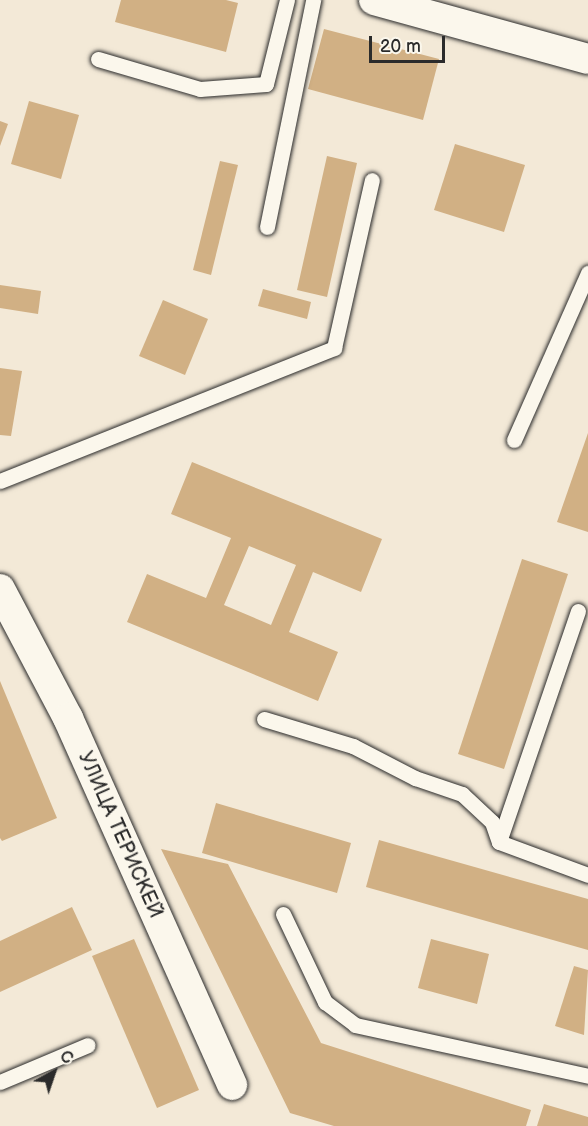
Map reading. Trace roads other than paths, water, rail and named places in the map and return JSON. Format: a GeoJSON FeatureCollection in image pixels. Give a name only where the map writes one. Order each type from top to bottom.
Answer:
{"type":"FeatureCollection","features":[{"type":"Feature","properties":{"kind":"street"},"geometry":{"type":"LineString","coordinates":[[374,0],[588,59]]}},
{"type":"Feature","properties":{"kind":"street","name":"УЛИЦА ТЕРИСКЕЙ"},"geometry":{"type":"LineString","coordinates":[[0,589],[68,718],[232,1085]]}},
{"type":"Feature","properties":{"kind":"lane"},"geometry":{"type":"LineString","coordinates":[[98,58],[200,89],[266,84],[287,0]]}},
{"type":"Feature","properties":{"kind":"lane"},"geometry":{"type":"LineString","coordinates":[[267,227],[313,0]]}},
{"type":"Feature","properties":{"kind":"lane"},"geometry":{"type":"LineString","coordinates":[[0,481],[334,348],[372,180]]}},
{"type":"Feature","properties":{"kind":"lane"},"geometry":{"type":"LineString","coordinates":[[514,440],[588,273]]}},
{"type":"Feature","properties":{"kind":"lane"},"geometry":{"type":"LineString","coordinates":[[500,842],[578,611]]}},
{"type":"Feature","properties":{"kind":"lane"},"geometry":{"type":"LineString","coordinates":[[264,719],[352,746],[415,778],[462,794],[492,822],[500,842],[588,875]]}},
{"type":"Feature","properties":{"kind":"lane"},"geometry":{"type":"LineString","coordinates":[[283,914],[325,1002],[355,1025],[588,1076]]}},
{"type":"Feature","properties":{"kind":"lane"},"geometry":{"type":"LineString","coordinates":[[0,1082],[87,1045]]}}]}
